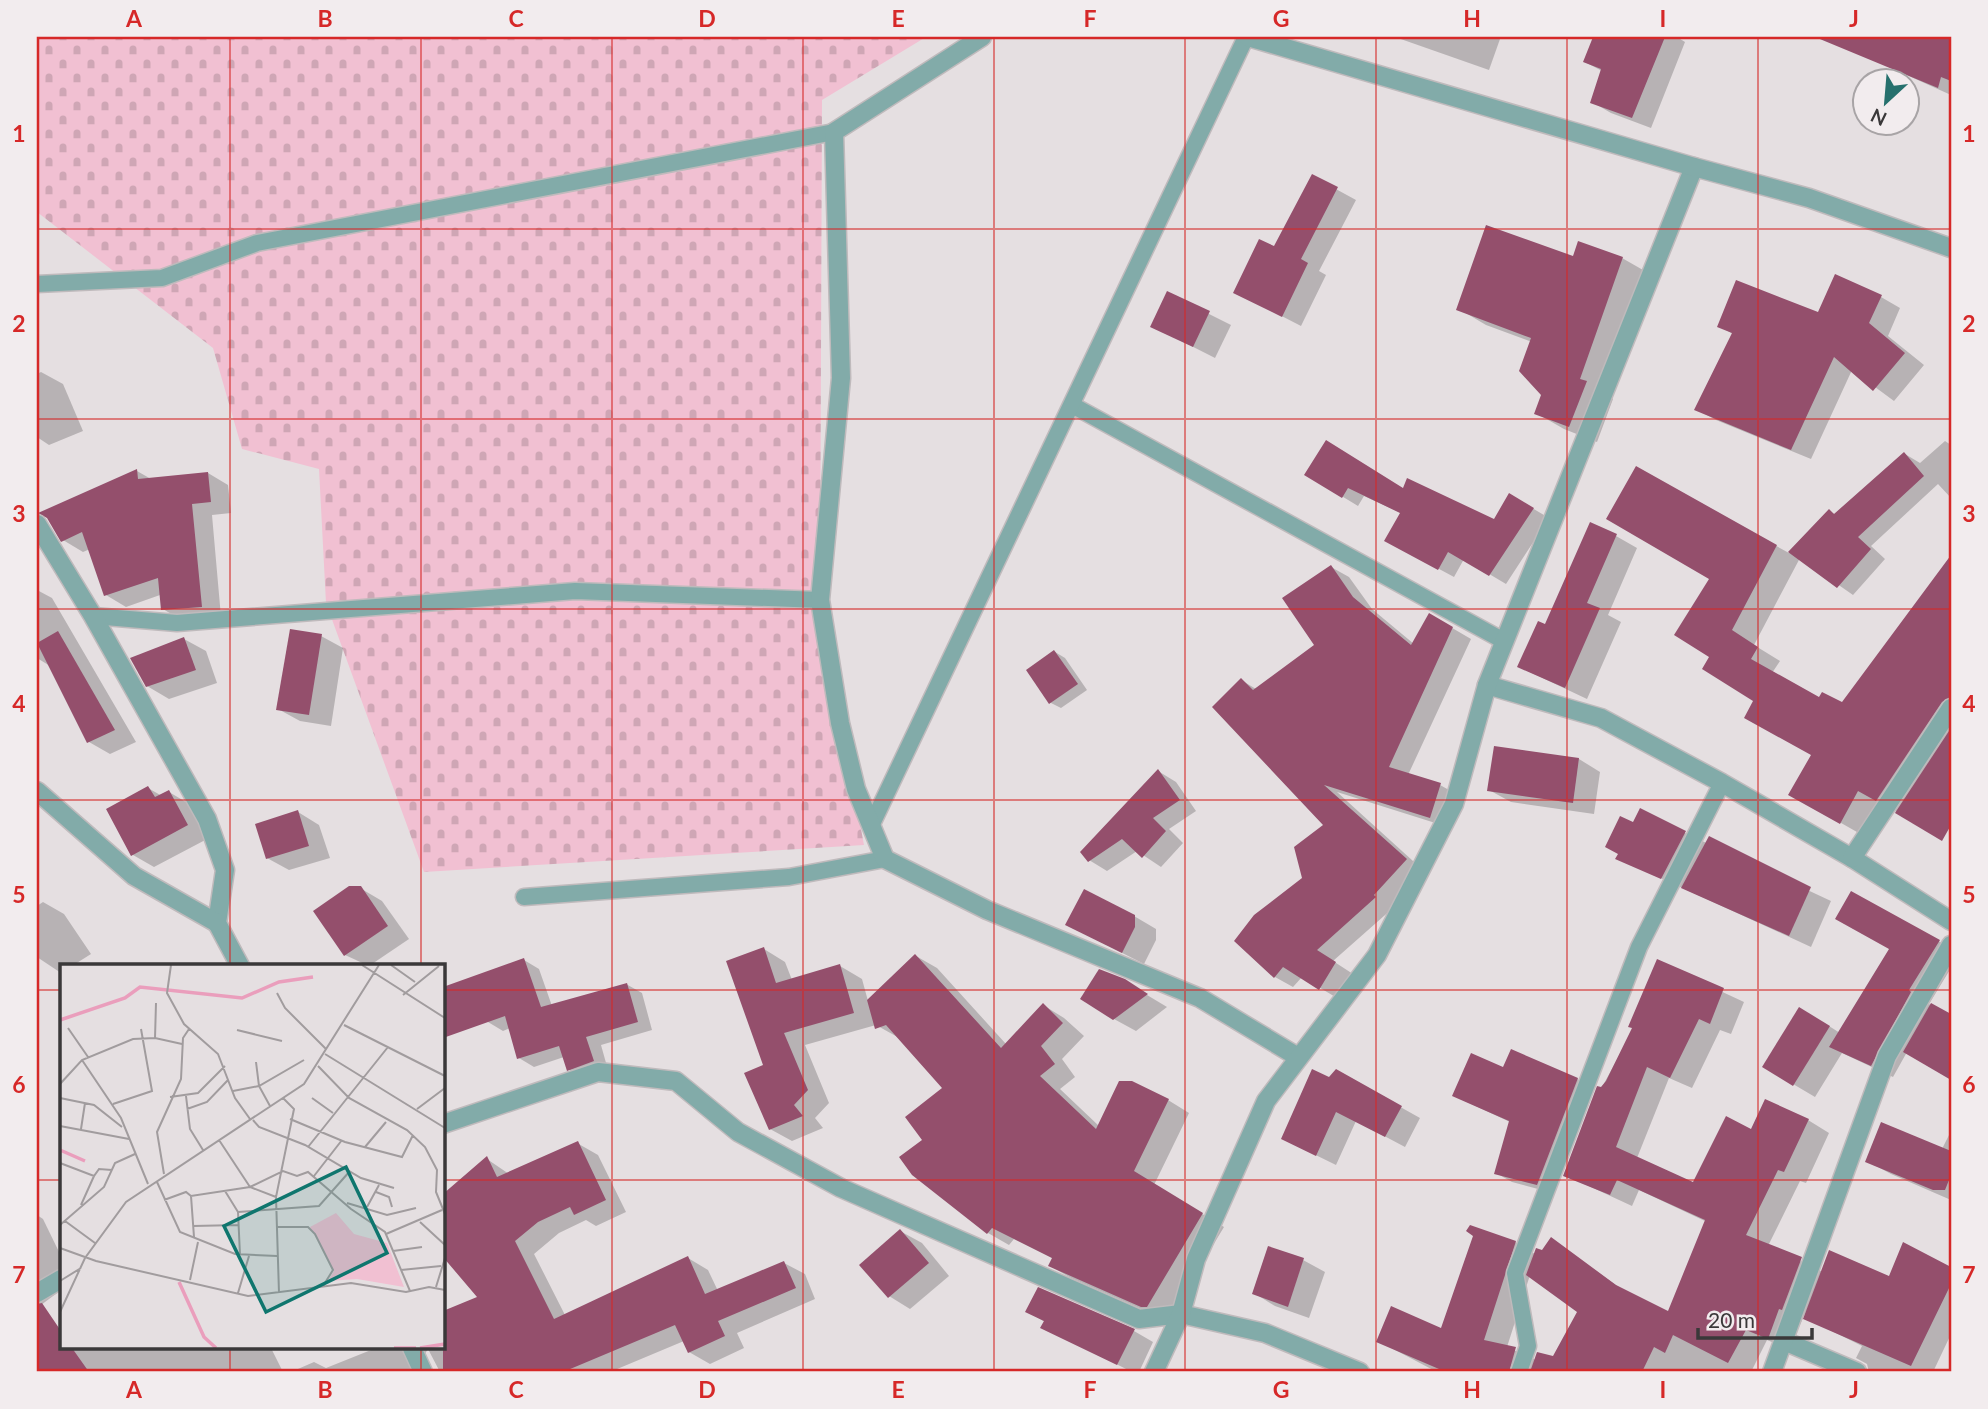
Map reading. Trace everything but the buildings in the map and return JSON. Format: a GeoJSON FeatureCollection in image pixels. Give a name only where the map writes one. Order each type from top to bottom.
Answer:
{"type":"FeatureCollection","features":[{"type":"Feature","properties":{"kind":"street"},"geometry":{"type":"LineString","coordinates":[[982,37],[834,132],[841,378],[820,600],[840,723],[856,789],[885,859],[987,909],[1200,998],[1298,1057]]}},
{"type":"Feature","properties":{"kind":"street"},"geometry":{"type":"LineString","coordinates":[[1247,37],[1809,198],[1951,248]]}},
{"type":"Feature","properties":{"kind":"street"},"geometry":{"type":"LineString","coordinates":[[1154,1372],[1181,1314],[1196,1259],[1266,1101],[1377,955],[1454,803],[1487,685],[1694,167]]}},
{"type":"Feature","properties":{"kind":"street"},"geometry":{"type":"LineString","coordinates":[[37,524],[93,616],[207,819],[225,870],[217,923]]}},
{"type":"Feature","properties":{"kind":"street"},"geometry":{"type":"LineString","coordinates":[[1487,685],[1601,718],[1723,783],[1852,858],[1951,921]]}},
{"type":"Feature","properties":{"kind":"street"},"geometry":{"type":"LineString","coordinates":[[1852,858],[1951,708]]}},
{"type":"Feature","properties":{"kind":"street"},"geometry":{"type":"LineString","coordinates":[[37,791],[134,876],[217,923],[239,964]]}},
{"type":"Feature","properties":{"kind":"street"},"geometry":{"type":"LineString","coordinates":[[1772,1372],[1887,1056],[1951,945]]}},
{"type":"Feature","properties":{"kind":"street"},"geometry":{"type":"LineString","coordinates":[[444,1124],[598,1072],[676,1081],[738,1132],[841,1188],[1139,1319],[1181,1314],[1265,1333],[1360,1372]]}},
{"type":"Feature","properties":{"kind":"street"},"geometry":{"type":"LineString","coordinates":[[37,1293],[60,1280]]}},
{"type":"Feature","properties":{"kind":"street"},"geometry":{"type":"LineString","coordinates":[[1784,1341],[1857,1372]]}},
{"type":"Feature","properties":{"kind":"street"},"geometry":{"type":"LineString","coordinates":[[413,1350],[423,1372]]}},
{"type":"Feature","properties":{"kind":"lane"},"geometry":{"type":"LineString","coordinates":[[871,825],[1247,37]]}},
{"type":"Feature","properties":{"kind":"lane"},"geometry":{"type":"LineString","coordinates":[[37,284],[162,278],[257,243],[834,132]]}},
{"type":"Feature","properties":{"kind":"lane"},"geometry":{"type":"LineString","coordinates":[[1072,405],[1504,641]]}},
{"type":"Feature","properties":{"kind":"lane"},"geometry":{"type":"LineString","coordinates":[[93,616],[177,623],[575,591],[820,600]]}},
{"type":"Feature","properties":{"kind":"lane"},"geometry":{"type":"LineString","coordinates":[[1519,1372],[1528,1346],[1515,1273],[1639,947],[1723,783]]}},
{"type":"Feature","properties":{"kind":"lane"},"geometry":{"type":"LineString","coordinates":[[524,897],[789,877],[885,859]]}},
{"type":"Feature","properties":{"kind":"green space"},"geometry":{"type":"Polygon","coordinates":[[[37,37],[926,37],[822,100],[820,609],[864,845],[424,872],[326,603],[319,469],[242,449],[213,348],[37,212],[37,37]]]}}]}
